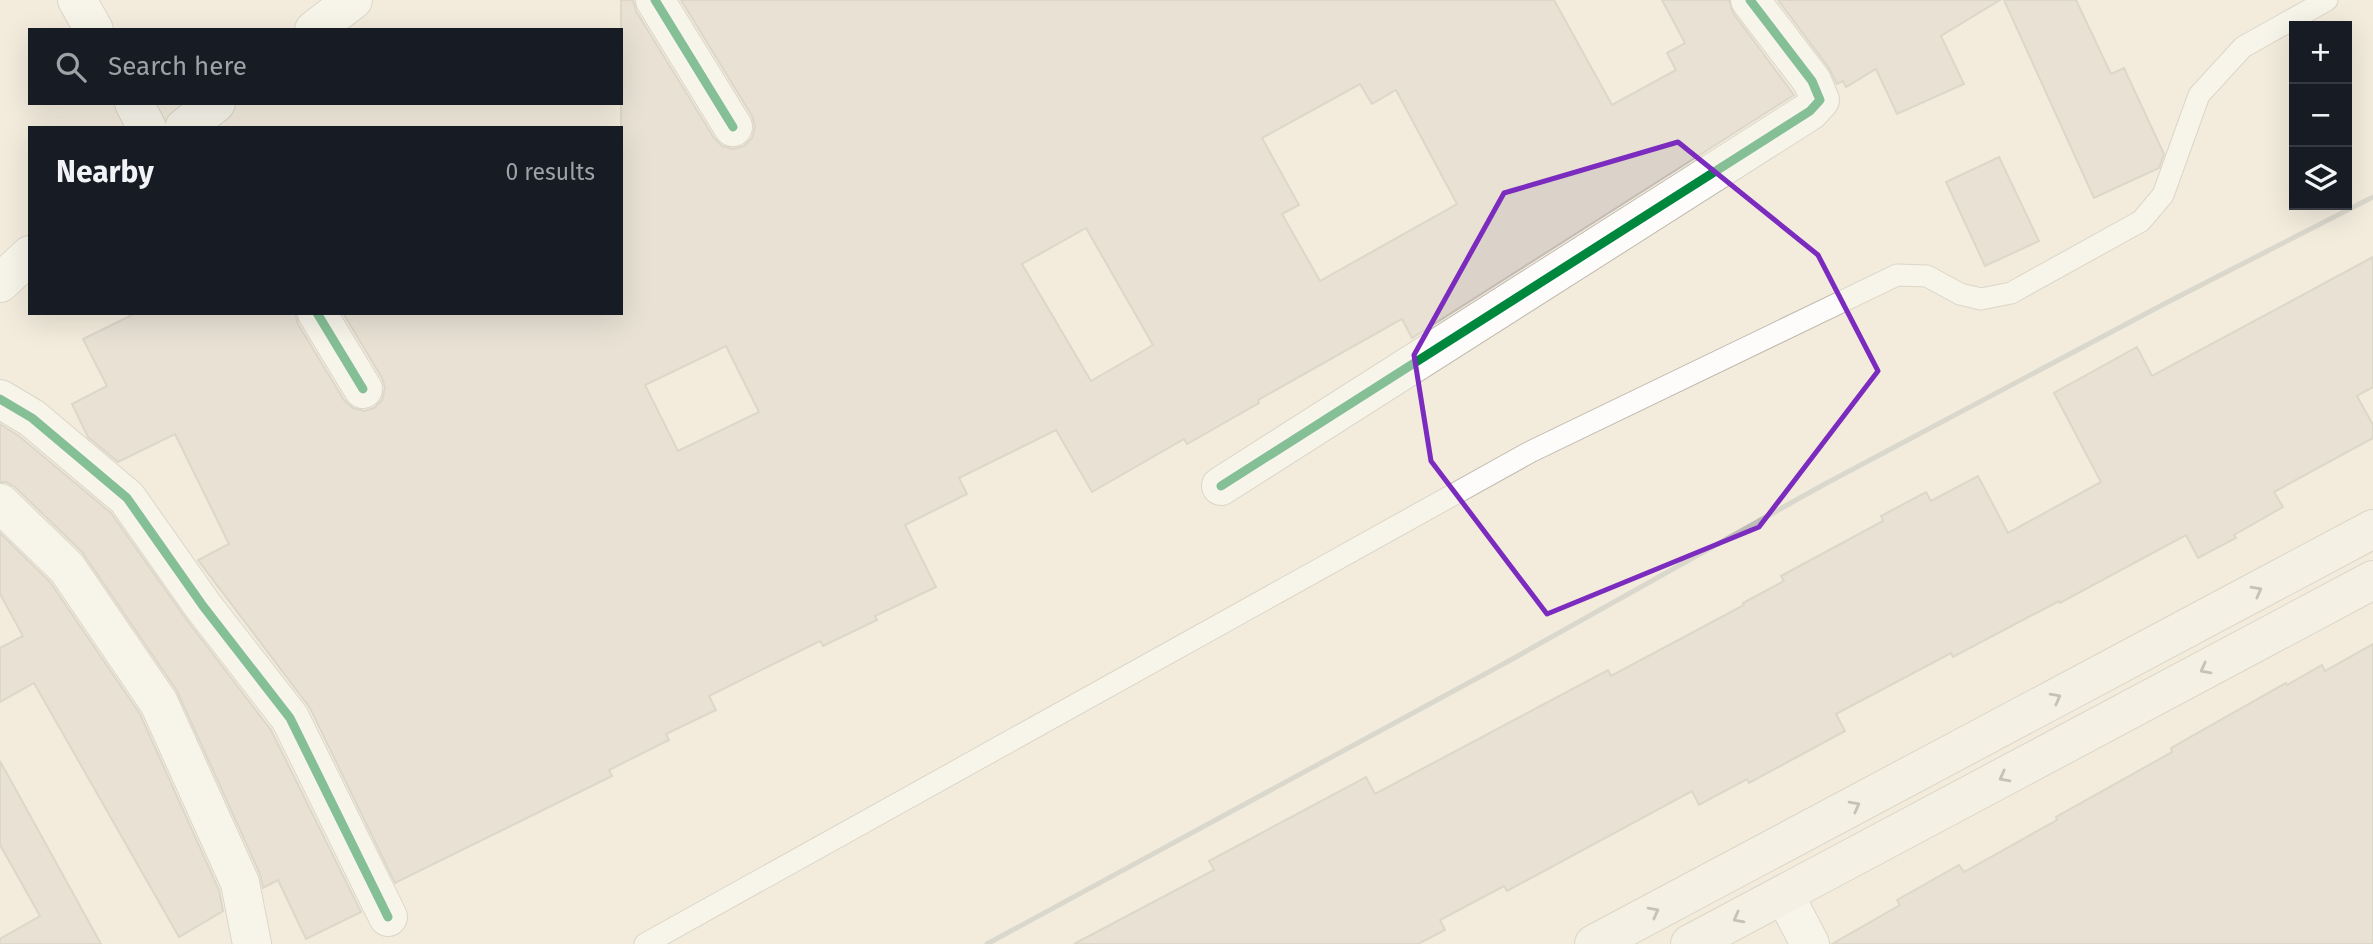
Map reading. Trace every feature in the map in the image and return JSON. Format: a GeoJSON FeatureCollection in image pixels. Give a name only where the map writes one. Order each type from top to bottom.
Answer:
{"type":"FeatureCollection","features":[{"type":"Feature","properties":{"kind":"main road"},"geometry":{"type":"LineString","coordinates":[[1594,944],[2373,529]]}},
{"type":"Feature","properties":{"kind":"main road"},"geometry":{"type":"LineString","coordinates":[[1689,944],[2373,580]]}},
{"type":"Feature","properties":{"kind":"street"},"geometry":{"type":"LineString","coordinates":[[77,0],[93,28]]}},
{"type":"Feature","properties":{"kind":"street"},"geometry":{"type":"LineString","coordinates":[[317,28],[353,0]]}},
{"type":"Feature","properties":{"kind":"street"},"geometry":{"type":"LineString","coordinates":[[655,0],[733,127]]}},
{"type":"Feature","properties":{"kind":"street"},"geometry":{"type":"LineString","coordinates":[[1221,485],[1810,111],[1820,100],[1812,82],[1750,0]]}},
{"type":"Feature","properties":{"kind":"street"},"geometry":{"type":"LineString","coordinates":[[135,105],[146,126]]}},
{"type":"Feature","properties":{"kind":"street"},"geometry":{"type":"LineString","coordinates":[[0,283],[28,257]]}},
{"type":"Feature","properties":{"kind":"street"},"geometry":{"type":"LineString","coordinates":[[318,315],[363,389]]}},
{"type":"Feature","properties":{"kind":"street"},"geometry":{"type":"LineString","coordinates":[[0,399],[32,418],[127,498],[203,606],[290,718],[388,917]]}},
{"type":"Feature","properties":{"kind":"street"},"geometry":{"type":"LineString","coordinates":[[0,503],[68,568],[159,703],[240,883],[251,944]]}},
{"type":"Feature","properties":{"kind":"street"},"geometry":{"type":"LineString","coordinates":[[1784,894],[1810,944]]}},
{"type":"Feature","properties":{"kind":"lane"},"geometry":{"type":"LineString","coordinates":[[645,944],[1518,458],[1897,275],[1927,276],[1960,293],[1981,299],[2011,293],[2141,220],[2163,195],[2199,95],[2242,47],[2327,0]]}},
{"type":"Feature","properties":{"kind":"highlighted area"},"geometry":{"type":"Polygon","coordinates":[[[1678,142],[1818,255],[1878,371],[1759,527],[1547,614],[1431,461],[1414,355],[1504,193],[1678,142]]]}},
{"type":"Feature","properties":{"kind":"building"},"geometry":{"type":"Polygon","coordinates":[[[621,0],[633,0],[636,11],[714,138],[722,146],[733,149],[744,146],[752,138],[755,127],[752,116],[681,0],[1554,0],[1612,105],[1676,70],[1667,53],[1685,43],[1662,0],[1729,0],[1733,13],[1794,95],[1412,338],[1402,319],[1258,400],[1259,403],[1187,444],[1184,439],[1092,492],[1056,430],[959,478],[967,494],[905,525],[936,587],[875,616],[877,620],[823,646],[820,641],[709,696],[716,710],[666,734],[669,740],[609,770],[612,776],[395,883],[310,708],[198,560],[229,544],[175,434],[118,462],[88,437],[72,404],[107,386],[83,339],[132,315],[296,315],[298,324],[344,400],[353,408],[364,411],[374,408],[382,400],[385,388],[382,378],[344,315],[623,315],[621,0]],[[1360,84],[1262,138],[1299,205],[1282,214],[1320,281],[1457,204],[1396,90],[1372,104],[1360,84]],[[1086,228],[1022,264],[1091,381],[1153,345],[1086,228]],[[726,346],[645,385],[678,451],[759,412],[726,346]]]}},
{"type":"Feature","properties":{"kind":"building"},"geometry":{"type":"Polygon","coordinates":[[[1778,0],[2000,0],[1941,36],[1964,84],[1897,114],[1876,69],[1846,87],[1843,81],[1837,84],[1829,68],[1778,0]]]}},
{"type":"Feature","properties":{"kind":"building"},"geometry":{"type":"Polygon","coordinates":[[[2004,0],[2076,0],[2111,74],[2124,68],[2164,154],[2159,168],[2094,198],[2004,0]]]}},
{"type":"Feature","properties":{"kind":"building"},"geometry":{"type":"Polygon","coordinates":[[[1999,157],[2039,241],[1985,266],[1946,182],[1999,157]]]}},
{"type":"Feature","properties":{"kind":"building"},"geometry":{"type":"Polygon","coordinates":[[[2373,257],[2373,387],[2357,396],[2373,425],[2373,438],[2274,492],[2283,507],[2234,535],[2236,538],[2198,558],[2186,535],[2060,603],[2059,601],[1953,657],[1951,653],[1836,714],[1845,731],[1749,783],[1747,779],[1699,805],[1692,791],[1507,891],[1504,886],[1440,920],[1445,930],[1418,944],[1074,944],[1214,870],[1209,861],[1366,777],[1375,794],[1608,670],[1611,676],[1744,605],[1743,603],[1784,581],[1781,576],[1883,521],[1881,516],[1926,492],[1931,501],[1978,476],[2008,533],[2101,482],[2054,393],[2137,347],[2152,376],[2373,257]]]}},
{"type":"Feature","properties":{"kind":"building"},"geometry":{"type":"Polygon","coordinates":[[[0,424],[19,436],[111,513],[186,619],[271,730],[361,912],[306,939],[278,880],[263,888],[260,874],[177,691],[82,552],[15,487],[0,482],[0,424]]]}},
{"type":"Feature","properties":{"kind":"building"},"geometry":{"type":"Polygon","coordinates":[[[0,533],[50,582],[140,714],[219,890],[223,911],[179,937],[34,683],[0,702],[0,648],[23,636],[0,594],[0,533]]]}},
{"type":"Feature","properties":{"kind":"building"},"geometry":{"type":"Polygon","coordinates":[[[2373,644],[2373,944],[1832,944],[1900,905],[1897,900],[1959,865],[1964,872],[2057,820],[2056,817],[2172,752],[2171,748],[2286,683],[2287,685],[2322,665],[2325,671],[2373,644]]]}},
{"type":"Feature","properties":{"kind":"building"},"geometry":{"type":"Polygon","coordinates":[[[0,761],[101,944],[0,944],[0,939],[40,916],[0,845],[0,761]]]}},
{"type":"Feature","properties":{"kind":"railway"},"geometry":{"type":"LineString","coordinates":[[987,944],[1507,662],[1823,485],[2164,304],[2373,197]]}},
{"type":"Feature","properties":{"kind":"cycle path"},"geometry":{"type":"LineString","coordinates":[[655,0],[733,127]]}},
{"type":"Feature","properties":{"kind":"cycle path"},"geometry":{"type":"LineString","coordinates":[[1221,486],[1810,111],[1820,100],[1812,81],[1750,0]]}},
{"type":"Feature","properties":{"kind":"cycle path"},"geometry":{"type":"LineString","coordinates":[[318,315],[363,389]]}},
{"type":"Feature","properties":{"kind":"cycle path"},"geometry":{"type":"LineString","coordinates":[[0,399],[32,418],[127,498],[203,606],[290,718],[388,917]]}}]}
